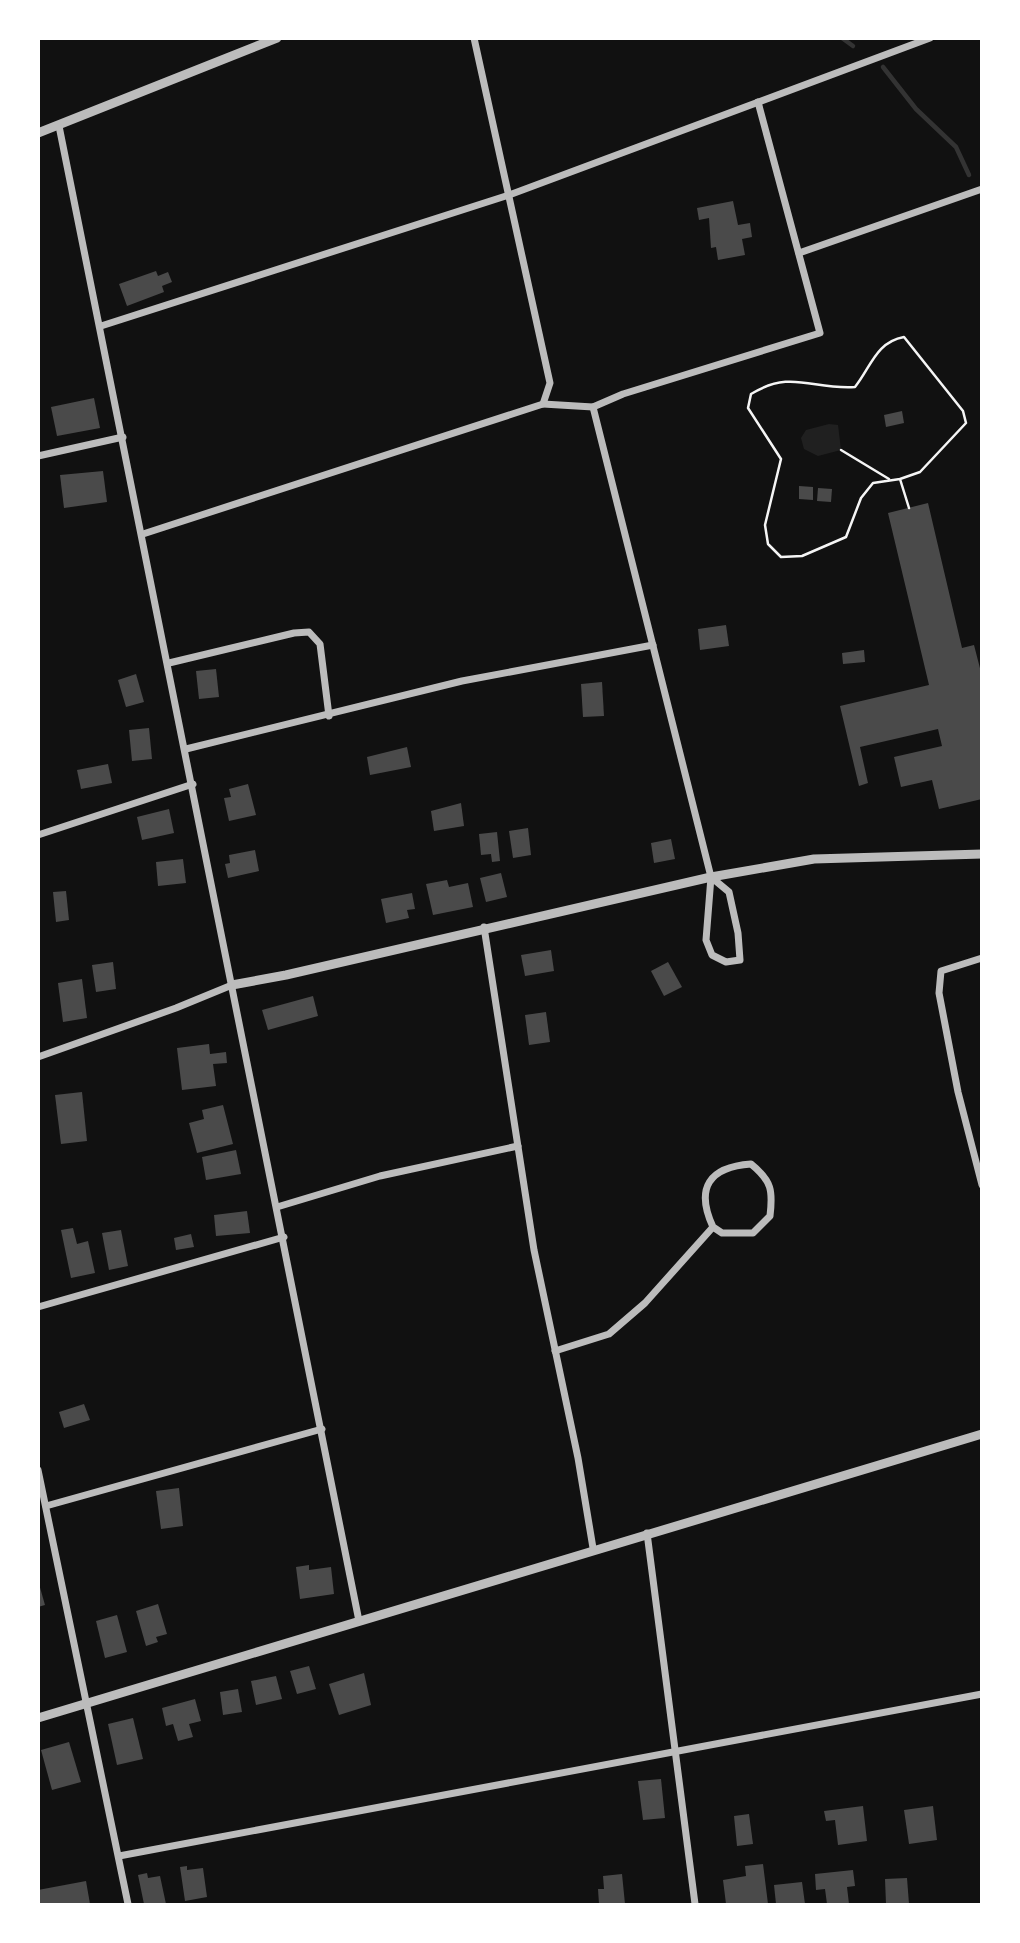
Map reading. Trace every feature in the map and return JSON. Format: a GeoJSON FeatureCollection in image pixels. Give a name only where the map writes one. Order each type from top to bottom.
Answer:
{"type":"FeatureCollection","features":[{"type":"Feature","properties":{"kind":"street"},"geometry":{"type":"LineString","coordinates":[[38,133],[277,38]]}},
{"type":"Feature","properties":{"kind":"street"},"geometry":{"type":"LineString","coordinates":[[474,38],[550,383],[543,404]]}},
{"type":"Feature","properties":{"kind":"street"},"geometry":{"type":"LineString","coordinates":[[101,326],[509,195],[930,38]]}},
{"type":"Feature","properties":{"kind":"street"},"geometry":{"type":"LineString","coordinates":[[143,534],[543,404],[593,407],[623,394],[820,333],[758,102]]}},
{"type":"Feature","properties":{"kind":"street"},"geometry":{"type":"LineString","coordinates":[[60,126],[359,1621]]}},
{"type":"Feature","properties":{"kind":"street"},"geometry":{"type":"LineString","coordinates":[[799,253],[982,189]]}},
{"type":"Feature","properties":{"kind":"street"},"geometry":{"type":"LineString","coordinates":[[593,407],[711,877],[706,940],[712,955],[726,962],[740,960],[738,933],[729,892],[711,877]]}},
{"type":"Feature","properties":{"kind":"street"},"geometry":{"type":"LineString","coordinates":[[38,456],[123,437]]}},
{"type":"Feature","properties":{"kind":"street"},"geometry":{"type":"LineString","coordinates":[[169,663],[294,633],[309,632],[320,645],[329,716]]}},
{"type":"Feature","properties":{"kind":"street"},"geometry":{"type":"LineString","coordinates":[[186,748],[329,716],[462,681],[653,645]]}},
{"type":"Feature","properties":{"kind":"street"},"geometry":{"type":"LineString","coordinates":[[38,835],[193,784]]}},
{"type":"Feature","properties":{"kind":"street"},"geometry":{"type":"LineString","coordinates":[[38,1057],[139,1022],[232,985],[286,975],[484,927],[711,877],[814,859],[982,853]]}},
{"type":"Feature","properties":{"kind":"street"},"geometry":{"type":"LineString","coordinates":[[484,927],[534,1251],[578,1458],[593,1548]]}},
{"type":"Feature","properties":{"kind":"street"},"geometry":{"type":"LineString","coordinates":[[982,958],[941,971],[939,993],[958,1092],[982,1185]]}},
{"type":"Feature","properties":{"kind":"street"},"geometry":{"type":"LineString","coordinates":[[277,1206],[380,1176],[518,1146]]}},
{"type":"Feature","properties":{"kind":"street"},"geometry":{"type":"LineString","coordinates":[[751,1164],[765,1176],[773,1188],[770,1216],[753,1233],[722,1233],[713,1227],[708,1216],[705,1194],[711,1179],[729,1166],[751,1164]]}},
{"type":"Feature","properties":{"kind":"street"},"geometry":{"type":"LineString","coordinates":[[555,1351],[609,1334],[645,1303],[713,1227]]}},
{"type":"Feature","properties":{"kind":"street"},"geometry":{"type":"LineString","coordinates":[[38,1307],[284,1237]]}},
{"type":"Feature","properties":{"kind":"street"},"geometry":{"type":"LineString","coordinates":[[46,1506],[321,1429]]}},
{"type":"Feature","properties":{"kind":"street"},"geometry":{"type":"LineString","coordinates":[[38,1718],[593,1548],[982,1434]]}},
{"type":"Feature","properties":{"kind":"street"},"geometry":{"type":"LineString","coordinates":[[38,1470],[128,1905]]}},
{"type":"Feature","properties":{"kind":"street"},"geometry":{"type":"LineString","coordinates":[[647,1533],[695,1905]]}},
{"type":"Feature","properties":{"kind":"street"},"geometry":{"type":"LineString","coordinates":[[118,1856],[675,1754],[982,1694]]}},
{"type":"Feature","properties":{"kind":"path"},"geometry":{"type":"LineString","coordinates":[[904,337],[963,411],[966,423],[920,472],[900,479],[873,483],[861,498],[846,537],[802,556],[781,557],[768,544],[765,525],[781,459],[748,408],[751,394],[770,383],[796,381],[834,388],[855,387],[868,370],[877,350],[893,339],[904,337]]}},
{"type":"Feature","properties":{"kind":"path"},"geometry":{"type":"LineString","coordinates":[[841,450],[890,480]]}},
{"type":"Feature","properties":{"kind":"path"},"geometry":{"type":"LineString","coordinates":[[900,479],[909,508]]}},
{"type":"Feature","properties":{"kind":"shaded area"},"geometry":{"type":"Polygon","coordinates":[[[829,424],[838,425],[841,450],[818,456],[804,449],[801,438],[806,430],[829,424]]]}},
{"type":"Feature","properties":{"kind":"building"},"geometry":{"type":"Polygon","coordinates":[[[733,201],[738,225],[750,223],[752,237],[742,239],[745,255],[718,260],[716,247],[711,248],[709,218],[699,220],[697,208],[733,201]]]}},
{"type":"Feature","properties":{"kind":"building"},"geometry":{"type":"Polygon","coordinates":[[[156,271],[158,276],[168,272],[172,282],[162,286],[164,292],[127,306],[119,284],[156,271]]]}},
{"type":"Feature","properties":{"kind":"building"},"geometry":{"type":"Polygon","coordinates":[[[94,398],[100,428],[57,436],[51,407],[94,398]]]}},
{"type":"Feature","properties":{"kind":"building"},"geometry":{"type":"Polygon","coordinates":[[[902,411],[904,423],[886,427],[884,415],[902,411]]]}},
{"type":"Feature","properties":{"kind":"building"},"geometry":{"type":"Polygon","coordinates":[[[103,471],[107,502],[64,508],[60,475],[103,471]]]}},
{"type":"Feature","properties":{"kind":"building"},"geometry":{"type":"Polygon","coordinates":[[[799,486],[813,487],[813,500],[799,499],[799,486]]]}},
{"type":"Feature","properties":{"kind":"building"},"geometry":{"type":"Polygon","coordinates":[[[818,488],[832,489],[831,502],[817,501],[818,488]]]}},
{"type":"Feature","properties":{"kind":"building"},"geometry":{"type":"Polygon","coordinates":[[[928,503],[962,648],[974,645],[982,676],[982,799],[939,809],[932,780],[901,787],[894,757],[942,746],[938,729],[860,747],[868,783],[859,786],[840,706],[929,685],[888,513],[928,503]]]}},
{"type":"Feature","properties":{"kind":"building"},"geometry":{"type":"Polygon","coordinates":[[[726,625],[729,646],[700,650],[698,629],[726,625]]]}},
{"type":"Feature","properties":{"kind":"building"},"geometry":{"type":"Polygon","coordinates":[[[864,650],[865,662],[843,664],[842,653],[864,650]]]}},
{"type":"Feature","properties":{"kind":"building"},"geometry":{"type":"Polygon","coordinates":[[[216,669],[219,697],[199,699],[196,671],[216,669]]]}},
{"type":"Feature","properties":{"kind":"building"},"geometry":{"type":"Polygon","coordinates":[[[136,674],[144,702],[126,707],[118,680],[136,674]]]}},
{"type":"Feature","properties":{"kind":"building"},"geometry":{"type":"Polygon","coordinates":[[[602,682],[604,716],[583,717],[581,684],[602,682]]]}},
{"type":"Feature","properties":{"kind":"building"},"geometry":{"type":"Polygon","coordinates":[[[149,728],[152,759],[132,761],[129,730],[149,728]]]}},
{"type":"Feature","properties":{"kind":"building"},"geometry":{"type":"Polygon","coordinates":[[[407,747],[411,767],[370,775],[367,757],[407,747]]]}},
{"type":"Feature","properties":{"kind":"building"},"geometry":{"type":"Polygon","coordinates":[[[108,764],[112,783],[81,789],[77,770],[108,764]]]}},
{"type":"Feature","properties":{"kind":"building"},"geometry":{"type":"Polygon","coordinates":[[[248,784],[256,815],[229,821],[224,798],[231,797],[229,789],[248,784]]]}},
{"type":"Feature","properties":{"kind":"building"},"geometry":{"type":"Polygon","coordinates":[[[461,803],[464,826],[434,831],[431,811],[461,803]]]}},
{"type":"Feature","properties":{"kind":"building"},"geometry":{"type":"Polygon","coordinates":[[[169,809],[174,833],[142,840],[137,817],[169,809]]]}},
{"type":"Feature","properties":{"kind":"building"},"geometry":{"type":"Polygon","coordinates":[[[528,828],[531,855],[513,858],[509,831],[528,828]]]}},
{"type":"Feature","properties":{"kind":"building"},"geometry":{"type":"Polygon","coordinates":[[[497,832],[500,861],[492,862],[491,854],[481,855],[479,834],[497,832]]]}},
{"type":"Feature","properties":{"kind":"building"},"geometry":{"type":"Polygon","coordinates":[[[671,839],[675,859],[654,863],[651,843],[671,839]]]}},
{"type":"Feature","properties":{"kind":"building"},"geometry":{"type":"Polygon","coordinates":[[[255,850],[259,871],[228,878],[225,864],[230,863],[229,855],[255,850]]]}},
{"type":"Feature","properties":{"kind":"building"},"geometry":{"type":"Polygon","coordinates":[[[183,859],[186,883],[158,886],[156,862],[183,859]]]}},
{"type":"Feature","properties":{"kind":"building"},"geometry":{"type":"Polygon","coordinates":[[[501,873],[507,897],[486,902],[480,878],[501,873]]]}},
{"type":"Feature","properties":{"kind":"building"},"geometry":{"type":"Polygon","coordinates":[[[447,880],[449,887],[468,883],[473,907],[433,915],[426,884],[447,880]]]}},
{"type":"Feature","properties":{"kind":"building"},"geometry":{"type":"Polygon","coordinates":[[[66,891],[69,920],[56,922],[53,892],[66,891]]]}},
{"type":"Feature","properties":{"kind":"building"},"geometry":{"type":"Polygon","coordinates":[[[412,893],[415,909],[407,910],[409,918],[386,923],[381,899],[412,893]]]}},
{"type":"Feature","properties":{"kind":"building"},"geometry":{"type":"Polygon","coordinates":[[[551,950],[554,971],[525,976],[521,955],[551,950]]]}},
{"type":"Feature","properties":{"kind":"building"},"geometry":{"type":"Polygon","coordinates":[[[113,962],[116,989],[96,992],[92,965],[113,962]]]}},
{"type":"Feature","properties":{"kind":"building"},"geometry":{"type":"Polygon","coordinates":[[[668,962],[682,987],[664,996],[651,971],[668,962]]]}},
{"type":"Feature","properties":{"kind":"building"},"geometry":{"type":"Polygon","coordinates":[[[82,979],[87,1018],[63,1022],[58,983],[82,979]]]}},
{"type":"Feature","properties":{"kind":"building"},"geometry":{"type":"Polygon","coordinates":[[[313,996],[318,1016],[268,1030],[262,1010],[313,996]]]}},
{"type":"Feature","properties":{"kind":"building"},"geometry":{"type":"Polygon","coordinates":[[[546,1012],[550,1042],[529,1045],[525,1015],[546,1012]]]}},
{"type":"Feature","properties":{"kind":"building"},"geometry":{"type":"Polygon","coordinates":[[[209,1044],[210,1054],[226,1052],[227,1063],[213,1064],[216,1086],[182,1090],[177,1048],[209,1044]]]}},
{"type":"Feature","properties":{"kind":"building"},"geometry":{"type":"Polygon","coordinates":[[[82,1092],[87,1141],[61,1144],[55,1095],[82,1092]]]}},
{"type":"Feature","properties":{"kind":"building"},"geometry":{"type":"Polygon","coordinates":[[[223,1105],[233,1144],[197,1153],[189,1123],[204,1119],[202,1110],[223,1105]]]}},
{"type":"Feature","properties":{"kind":"building"},"geometry":{"type":"Polygon","coordinates":[[[236,1150],[241,1174],[206,1180],[202,1157],[236,1150]]]}},
{"type":"Feature","properties":{"kind":"building"},"geometry":{"type":"Polygon","coordinates":[[[247,1211],[250,1233],[216,1236],[214,1215],[247,1211]]]}},
{"type":"Feature","properties":{"kind":"building"},"geometry":{"type":"Polygon","coordinates":[[[73,1228],[77,1244],[88,1241],[95,1273],[71,1278],[61,1230],[73,1228]]]}},
{"type":"Feature","properties":{"kind":"building"},"geometry":{"type":"Polygon","coordinates":[[[121,1230],[128,1266],[109,1270],[102,1233],[121,1230]]]}},
{"type":"Feature","properties":{"kind":"building"},"geometry":{"type":"Polygon","coordinates":[[[191,1234],[194,1247],[176,1250],[174,1238],[191,1234]]]}},
{"type":"Feature","properties":{"kind":"building"},"geometry":{"type":"Polygon","coordinates":[[[84,1404],[90,1420],[64,1428],[59,1412],[84,1404]]]}},
{"type":"Feature","properties":{"kind":"building"},"geometry":{"type":"Polygon","coordinates":[[[179,1488],[183,1526],[161,1529],[156,1491],[179,1488]]]}},
{"type":"Feature","properties":{"kind":"building"},"geometry":{"type":"Polygon","coordinates":[[[309,1565],[309,1570],[331,1567],[334,1594],[300,1599],[296,1567],[309,1565]]]}},
{"type":"Feature","properties":{"kind":"building"},"geometry":{"type":"Polygon","coordinates":[[[38,1585],[45,1605],[38,1607],[38,1585]]]}},
{"type":"Feature","properties":{"kind":"building"},"geometry":{"type":"Polygon","coordinates":[[[158,1604],[167,1634],[156,1637],[158,1642],[146,1646],[136,1611],[158,1604]]]}},
{"type":"Feature","properties":{"kind":"building"},"geometry":{"type":"Polygon","coordinates":[[[117,1615],[127,1652],[105,1658],[96,1621],[117,1615]]]}},
{"type":"Feature","properties":{"kind":"building"},"geometry":{"type":"Polygon","coordinates":[[[309,1666],[316,1689],[297,1694],[290,1671],[309,1666]]]}},
{"type":"Feature","properties":{"kind":"building"},"geometry":{"type":"Polygon","coordinates":[[[364,1673],[371,1705],[339,1715],[329,1684],[364,1673]]]}},
{"type":"Feature","properties":{"kind":"building"},"geometry":{"type":"Polygon","coordinates":[[[276,1676],[282,1699],[256,1705],[251,1681],[276,1676]]]}},
{"type":"Feature","properties":{"kind":"building"},"geometry":{"type":"Polygon","coordinates":[[[238,1689],[242,1712],[223,1715],[220,1692],[238,1689]]]}},
{"type":"Feature","properties":{"kind":"building"},"geometry":{"type":"Polygon","coordinates":[[[195,1699],[201,1721],[189,1724],[193,1737],[178,1741],[173,1724],[166,1726],[162,1708],[195,1699]]]}},
{"type":"Feature","properties":{"kind":"building"},"geometry":{"type":"Polygon","coordinates":[[[133,1718],[143,1759],[117,1765],[108,1724],[133,1718]]]}},
{"type":"Feature","properties":{"kind":"building"},"geometry":{"type":"Polygon","coordinates":[[[69,1742],[81,1782],[52,1790],[41,1750],[69,1742]]]}},
{"type":"Feature","properties":{"kind":"building"},"geometry":{"type":"Polygon","coordinates":[[[661,1779],[665,1818],[643,1820],[638,1781],[661,1779]]]}},
{"type":"Feature","properties":{"kind":"building"},"geometry":{"type":"Polygon","coordinates":[[[863,1806],[867,1841],[838,1845],[835,1820],[826,1821],[824,1811],[863,1806]]]}},
{"type":"Feature","properties":{"kind":"building"},"geometry":{"type":"Polygon","coordinates":[[[933,1806],[937,1840],[909,1844],[904,1810],[933,1806]]]}},
{"type":"Feature","properties":{"kind":"building"},"geometry":{"type":"Polygon","coordinates":[[[749,1814],[753,1844],[737,1846],[734,1816],[749,1814]]]}},
{"type":"Feature","properties":{"kind":"building"},"geometry":{"type":"Polygon","coordinates":[[[763,1864],[768,1904],[726,1904],[723,1880],[746,1876],[745,1866],[763,1864]]]}},
{"type":"Feature","properties":{"kind":"building"},"geometry":{"type":"Polygon","coordinates":[[[187,1866],[187,1870],[203,1868],[207,1897],[185,1901],[180,1867],[187,1866]]]}},
{"type":"Feature","properties":{"kind":"building"},"geometry":{"type":"Polygon","coordinates":[[[853,1870],[855,1886],[847,1887],[849,1904],[827,1904],[825,1889],[816,1890],[815,1874],[853,1870]]]}},
{"type":"Feature","properties":{"kind":"building"},"geometry":{"type":"Polygon","coordinates":[[[147,1873],[148,1878],[160,1876],[166,1904],[144,1904],[138,1875],[147,1873]]]}},
{"type":"Feature","properties":{"kind":"building"},"geometry":{"type":"Polygon","coordinates":[[[622,1874],[625,1904],[599,1904],[598,1889],[604,1889],[603,1876],[622,1874]]]}},
{"type":"Feature","properties":{"kind":"building"},"geometry":{"type":"Polygon","coordinates":[[[907,1878],[909,1904],[886,1904],[885,1879],[907,1878]]]}},
{"type":"Feature","properties":{"kind":"building"},"geometry":{"type":"Polygon","coordinates":[[[86,1881],[90,1904],[38,1904],[38,1890],[86,1881]]]}},
{"type":"Feature","properties":{"kind":"building"},"geometry":{"type":"Polygon","coordinates":[[[802,1882],[805,1904],[776,1904],[774,1885],[802,1882]]]}},
{"type":"Feature","properties":{"kind":"waterway"},"geometry":{"type":"LineString","coordinates":[[842,38],[853,46]]}},
{"type":"Feature","properties":{"kind":"waterway"},"geometry":{"type":"LineString","coordinates":[[883,67],[916,109],[956,147],[969,175]]}}]}
